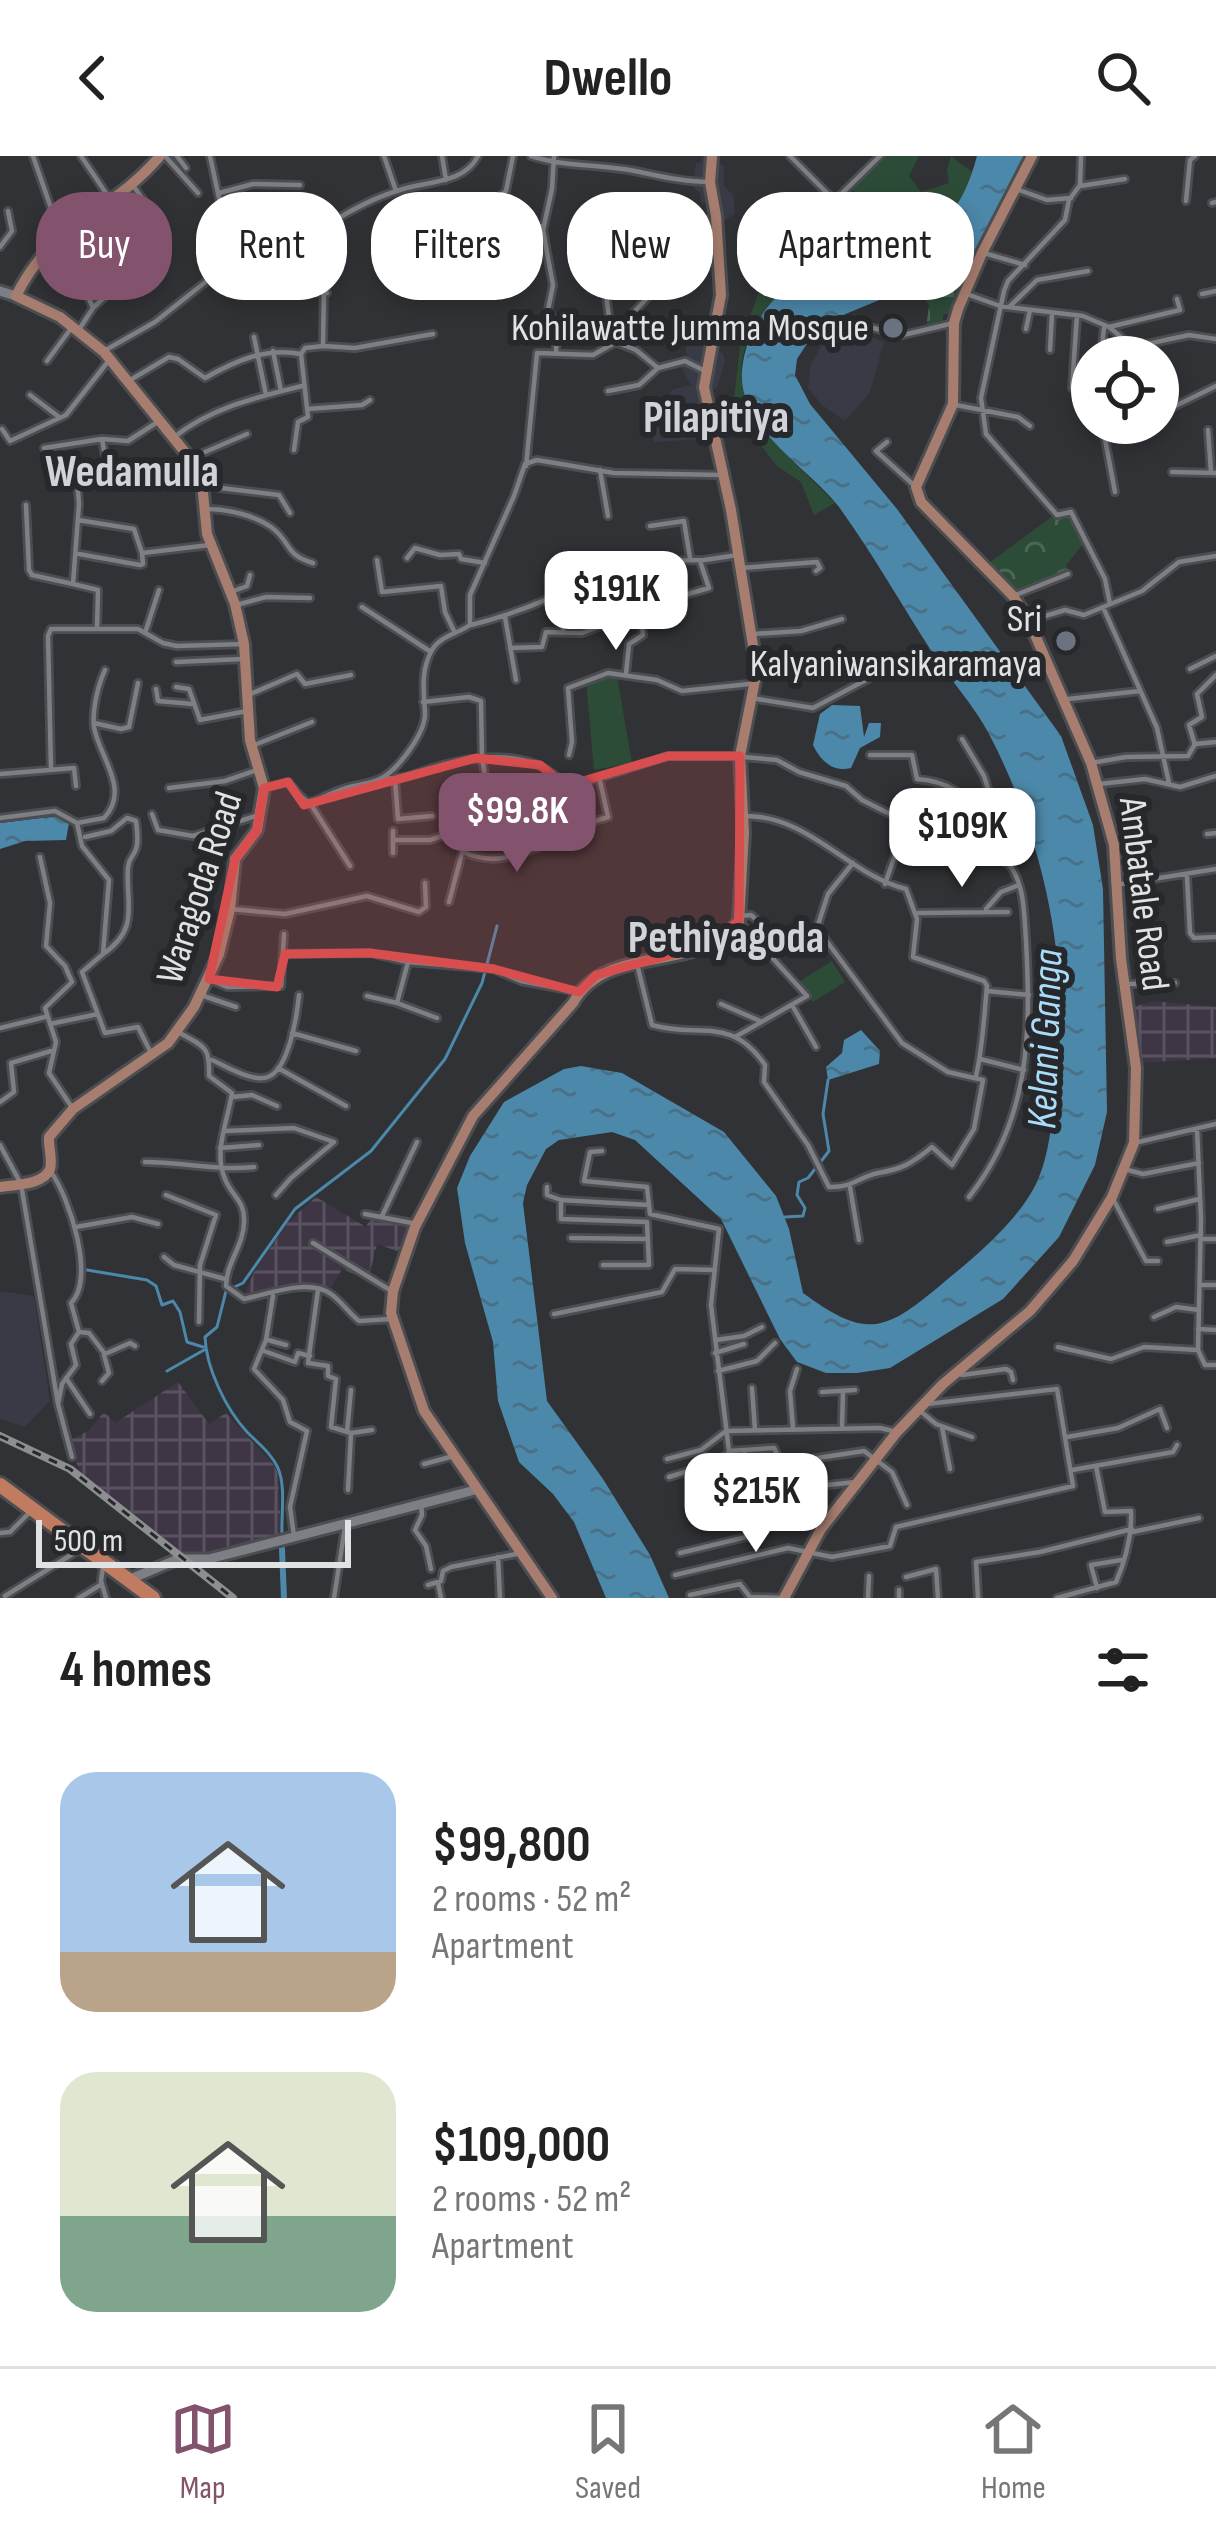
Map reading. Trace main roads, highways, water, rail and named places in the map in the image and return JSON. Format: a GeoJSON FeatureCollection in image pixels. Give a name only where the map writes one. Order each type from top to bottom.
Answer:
{"type":"FeatureCollection","features":[{"type":"Feature","properties":{"kind":"highway"},"geometry":{"type":"LineString","coordinates":[[0,1487],[80,1550],[103,1576],[126,1582],[142,1598]]}},
{"type":"Feature","properties":{"kind":"highway"},"geometry":{"type":"LineString","coordinates":[[0,1487],[152,1598]]}},
{"type":"Feature","properties":{"kind":"main road","name":"Waragoda Road"},"geometry":{"type":"LineString","coordinates":[[0,1187],[39,1179],[50,1171],[49,1136],[73,1109],[178,1032],[209,979],[230,909],[235,859],[257,830],[262,814],[264,788],[247,711],[244,644],[233,598],[210,544],[201,472],[107,355],[76,328],[16,296],[38,257],[60,234],[132,184],[162,156]]}},
{"type":"Feature","properties":{"kind":"main road"},"geometry":{"type":"LineString","coordinates":[[552,1598],[424,1411],[391,1319],[393,1291],[417,1224],[473,1116],[579,992],[596,975],[717,940],[739,919],[740,756],[755,685],[754,634],[705,395],[721,295],[710,182],[712,156]]}},
{"type":"Feature","properties":{"kind":"main road","name":"Ambatale Road"},"geometry":{"type":"LineString","coordinates":[[784,1598],[807,1551],[897,1432],[1040,1300],[1073,1261],[1112,1197],[1134,1143],[1136,1068],[1123,984],[1119,884],[1099,784],[1029,621],[1013,596],[920,502],[916,487],[953,404],[954,322],[964,293],[1032,156]]}},
{"type":"Feature","properties":{"kind":"water"},"geometry":{"type":"Polygon","coordinates":[[[977,156],[1024,156],[999,219],[974,260],[974,192],[964,192],[977,156]]]}},
{"type":"Feature","properties":{"kind":"water"},"geometry":{"type":"Polygon","coordinates":[[[774,300],[879,300],[819,325],[797,359],[795,375],[810,404],[897,509],[1061,736],[1093,825],[1103,889],[1107,1112],[1095,1165],[1059,1237],[1003,1299],[890,1368],[857,1373],[826,1373],[797,1362],[780,1339],[721,1219],[635,1140],[612,1132],[559,1140],[546,1149],[523,1203],[547,1401],[603,1479],[650,1555],[669,1598],[606,1598],[574,1522],[519,1462],[498,1401],[493,1342],[465,1243],[457,1188],[470,1156],[504,1102],[564,1069],[581,1066],[622,1073],[724,1132],[776,1196],[789,1229],[803,1293],[844,1318],[875,1324],[906,1312],[995,1238],[1036,1184],[1050,1136],[1060,996],[1049,906],[1025,817],[983,723],[839,507],[777,445],[751,410],[743,391],[742,370],[746,349],[774,300]]]}},
{"type":"Feature","properties":{"kind":"water"},"geometry":{"type":"Polygon","coordinates":[[[832,705],[860,706],[864,737],[869,723],[881,723],[880,737],[860,748],[851,768],[828,764],[813,745],[820,714],[832,705]]]}},
{"type":"Feature","properties":{"kind":"water"},"geometry":{"type":"Polygon","coordinates":[[[58,816],[69,823],[66,840],[25,841],[0,849],[0,823],[58,816]]]}},
{"type":"Feature","properties":{"kind":"water"},"geometry":{"type":"Polygon","coordinates":[[[861,1030],[880,1051],[879,1064],[828,1080],[826,1067],[842,1053],[844,1040],[861,1030]]]}},
{"type":"Feature","properties":{"kind":"waterway"},"geometry":{"type":"LineString","coordinates":[[282,1535],[278,1468],[225,1400],[213,1375],[205,1337],[217,1327],[226,1291],[243,1283],[295,1209],[371,1151],[445,1059],[482,983],[497,926]]}},
{"type":"Feature","properties":{"kind":"waterway"},"geometry":{"type":"LineString","coordinates":[[785,1217],[803,1216],[799,1182],[808,1178],[829,1151],[823,1114],[828,1080]]}},
{"type":"Feature","properties":{"kind":"waterway"},"geometry":{"type":"LineString","coordinates":[[87,1270],[147,1280],[156,1286],[162,1305],[173,1301],[187,1342],[203,1347]]}},
{"type":"Feature","properties":{"kind":"waterway"},"geometry":{"type":"LineString","coordinates":[[167,1371],[204,1350]]}},
{"type":"Feature","properties":{"kind":"waterway"},"geometry":{"type":"LineString","coordinates":[[282,1549],[284,1598]]}},
{"type":"Feature","properties":{"kind":"railway"},"geometry":{"type":"LineString","coordinates":[[0,1436],[70,1469],[233,1598]]}},
{"type":"Feature","properties":{"kind":"place","name":"Kohilawatte Jumma Mosque"},"geometry":{"type":"Point","coordinates":[893,328]}},
{"type":"Feature","properties":{"kind":"place","name":"Sri Kalyaniwansikaramaya"},"geometry":{"type":"Point","coordinates":[1066,641]}},
{"type":"Feature","properties":{"kind":"district","name":"Pilapitiya"},"geometry":{"type":"Point","coordinates":[716,418]}},
{"type":"Feature","properties":{"kind":"district","name":"Wedamulla"},"geometry":{"type":"Point","coordinates":[132,472]}},
{"type":"Feature","properties":{"kind":"district","name":"Pethiyagoda"},"geometry":{"type":"Point","coordinates":[726,938]}},
{"type":"Feature","properties":{"kind":"water label","name":"Kelani Ganga"},"geometry":{"type":"Point","coordinates":[1046,1039]}}]}
